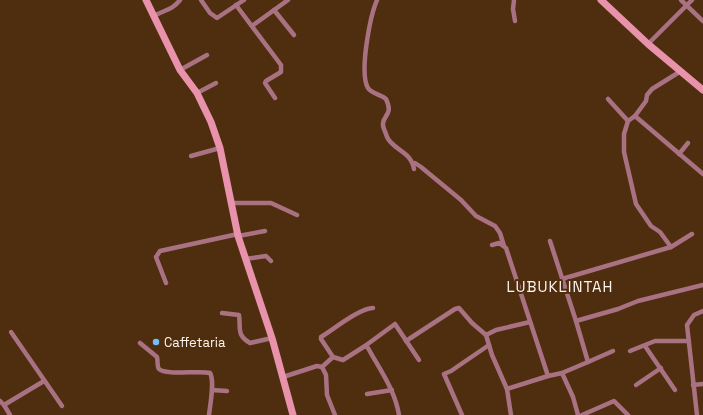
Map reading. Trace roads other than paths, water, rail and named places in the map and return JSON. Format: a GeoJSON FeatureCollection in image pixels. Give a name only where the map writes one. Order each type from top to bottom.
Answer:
{"type":"FeatureCollection","features":[{"type":"Feature","properties":{"kind":"street"},"geometry":{"type":"LineString","coordinates":[[146,0],[180,70],[196,93],[211,122],[220,148],[230,203],[238,235],[272,338],[294,415]]}},
{"type":"Feature","properties":{"kind":"street"},"geometry":{"type":"LineString","coordinates":[[154,16],[172,8],[180,0]]}},
{"type":"Feature","properties":{"kind":"street"},"geometry":{"type":"LineString","coordinates":[[201,0],[210,13],[217,18],[244,0]]}},
{"type":"Feature","properties":{"kind":"street"},"geometry":{"type":"LineString","coordinates":[[252,26],[288,0]]}},
{"type":"Feature","properties":{"kind":"street"},"geometry":{"type":"LineString","coordinates":[[377,0],[371,18],[366,43],[366,82],[370,90],[385,98],[388,103],[388,113],[382,125],[388,139],[409,156],[414,167],[415,163],[421,167],[460,200],[476,216],[495,226],[500,233],[548,376]]}},
{"type":"Feature","properties":{"kind":"street"},"geometry":{"type":"LineString","coordinates":[[514,0],[515,21]]}},
{"type":"Feature","properties":{"kind":"street"},"geometry":{"type":"LineString","coordinates":[[601,0],[648,44],[703,90]]}},
{"type":"Feature","properties":{"kind":"street"},"geometry":{"type":"LineString","coordinates":[[681,0],[703,21]]}},
{"type":"Feature","properties":{"kind":"street"},"geometry":{"type":"LineString","coordinates":[[648,44],[692,0]]}},
{"type":"Feature","properties":{"kind":"street"},"geometry":{"type":"LineString","coordinates":[[236,5],[281,64],[281,72],[265,83],[275,98]]}},
{"type":"Feature","properties":{"kind":"street"},"geometry":{"type":"LineString","coordinates":[[274,10],[294,35]]}},
{"type":"Feature","properties":{"kind":"street"},"geometry":{"type":"LineString","coordinates":[[180,70],[207,55]]}},
{"type":"Feature","properties":{"kind":"street"},"geometry":{"type":"LineString","coordinates":[[671,247],[660,232],[651,226],[636,204],[624,152],[624,134],[628,122],[635,116],[646,101],[647,95],[652,88],[681,71]]}},
{"type":"Feature","properties":{"kind":"street"},"geometry":{"type":"LineString","coordinates":[[196,93],[216,83]]}},
{"type":"Feature","properties":{"kind":"street"},"geometry":{"type":"LineString","coordinates":[[608,99],[628,122]]}},
{"type":"Feature","properties":{"kind":"street"},"geometry":{"type":"LineString","coordinates":[[635,116],[703,174]]}},
{"type":"Feature","properties":{"kind":"street"},"geometry":{"type":"LineString","coordinates":[[679,154],[688,143]]}},
{"type":"Feature","properties":{"kind":"street"},"geometry":{"type":"LineString","coordinates":[[191,156],[220,148]]}},
{"type":"Feature","properties":{"kind":"street"},"geometry":{"type":"LineString","coordinates":[[230,203],[272,203],[297,215]]}},
{"type":"Feature","properties":{"kind":"street"},"geometry":{"type":"LineString","coordinates":[[166,283],[156,257],[160,251],[238,235],[265,232]]}},
{"type":"Feature","properties":{"kind":"street"},"geometry":{"type":"LineString","coordinates":[[562,279],[671,247],[692,234]]}},
{"type":"Feature","properties":{"kind":"street"},"geometry":{"type":"LineString","coordinates":[[550,240],[588,362]]}},
{"type":"Feature","properties":{"kind":"street"},"geometry":{"type":"LineString","coordinates":[[492,245],[499,243],[504,246]]}},
{"type":"Feature","properties":{"kind":"street"},"geometry":{"type":"LineString","coordinates":[[245,259],[266,256],[271,261]]}},
{"type":"Feature","properties":{"kind":"street"},"geometry":{"type":"LineString","coordinates":[[576,321],[618,309],[638,301],[703,285]]}},
{"type":"Feature","properties":{"kind":"street"},"geometry":{"type":"LineString","coordinates":[[373,308],[358,313],[321,337],[321,340],[333,357],[343,360],[395,324],[419,360]]}},
{"type":"Feature","properties":{"kind":"street"},"geometry":{"type":"LineString","coordinates":[[406,341],[457,308],[460,308],[486,335],[501,378],[507,389],[511,415]]}},
{"type":"Feature","properties":{"kind":"street"},"geometry":{"type":"LineString","coordinates":[[697,415],[687,325],[694,315],[703,311]]}},
{"type":"Feature","properties":{"kind":"street"},"geometry":{"type":"LineString","coordinates":[[222,313],[239,315],[240,334],[243,339],[250,343],[272,338]]}},
{"type":"Feature","properties":{"kind":"street"},"geometry":{"type":"LineString","coordinates":[[486,335],[496,330],[530,322]]}},
{"type":"Feature","properties":{"kind":"street"},"geometry":{"type":"LineString","coordinates":[[11,332],[44,382],[62,406]]}},
{"type":"Feature","properties":{"kind":"street"},"geometry":{"type":"LineString","coordinates":[[630,351],[655,342],[689,341]]}},
{"type":"Feature","properties":{"kind":"street"},"geometry":{"type":"LineString","coordinates":[[140,343],[157,357],[158,368],[161,370],[172,373],[209,372],[212,376],[209,415]]}},
{"type":"Feature","properties":{"kind":"street"},"geometry":{"type":"LineString","coordinates":[[365,346],[368,348],[392,390],[399,415]]}},
{"type":"Feature","properties":{"kind":"street"},"geometry":{"type":"LineString","coordinates":[[462,415],[444,374],[489,346]]}},
{"type":"Feature","properties":{"kind":"street"},"geometry":{"type":"LineString","coordinates":[[645,346],[675,390]]}},
{"type":"Feature","properties":{"kind":"street"},"geometry":{"type":"LineString","coordinates":[[507,389],[562,373],[613,351]]}},
{"type":"Feature","properties":{"kind":"street"},"geometry":{"type":"LineString","coordinates":[[283,377],[317,366],[322,367],[333,357]]}},
{"type":"Feature","properties":{"kind":"street"},"geometry":{"type":"LineString","coordinates":[[322,367],[326,375],[327,395],[334,415]]}},
{"type":"Feature","properties":{"kind":"street"},"geometry":{"type":"LineString","coordinates":[[636,385],[661,368]]}},
{"type":"Feature","properties":{"kind":"street"},"geometry":{"type":"LineString","coordinates":[[562,373],[573,397],[578,415]]}},
{"type":"Feature","properties":{"kind":"street"},"geometry":{"type":"LineString","coordinates":[[10,415],[2,403],[44,382]]}},
{"type":"Feature","properties":{"kind":"street"},"geometry":{"type":"LineString","coordinates":[[693,385],[703,384]]}},
{"type":"Feature","properties":{"kind":"street"},"geometry":{"type":"LineString","coordinates":[[212,390],[227,391]]}},
{"type":"Feature","properties":{"kind":"street"},"geometry":{"type":"LineString","coordinates":[[368,394],[392,390]]}},
{"type":"Feature","properties":{"kind":"street"},"geometry":{"type":"LineString","coordinates":[[582,415],[614,401],[628,415]]}},
{"type":"Feature","properties":{"kind":"place","name":"Caffetaria"},"geometry":{"type":"Point","coordinates":[156,342]}},
{"type":"Feature","properties":{"kind":"district","name":"LUBUKLINTAH"},"geometry":{"type":"Point","coordinates":[560,286]}}]}
